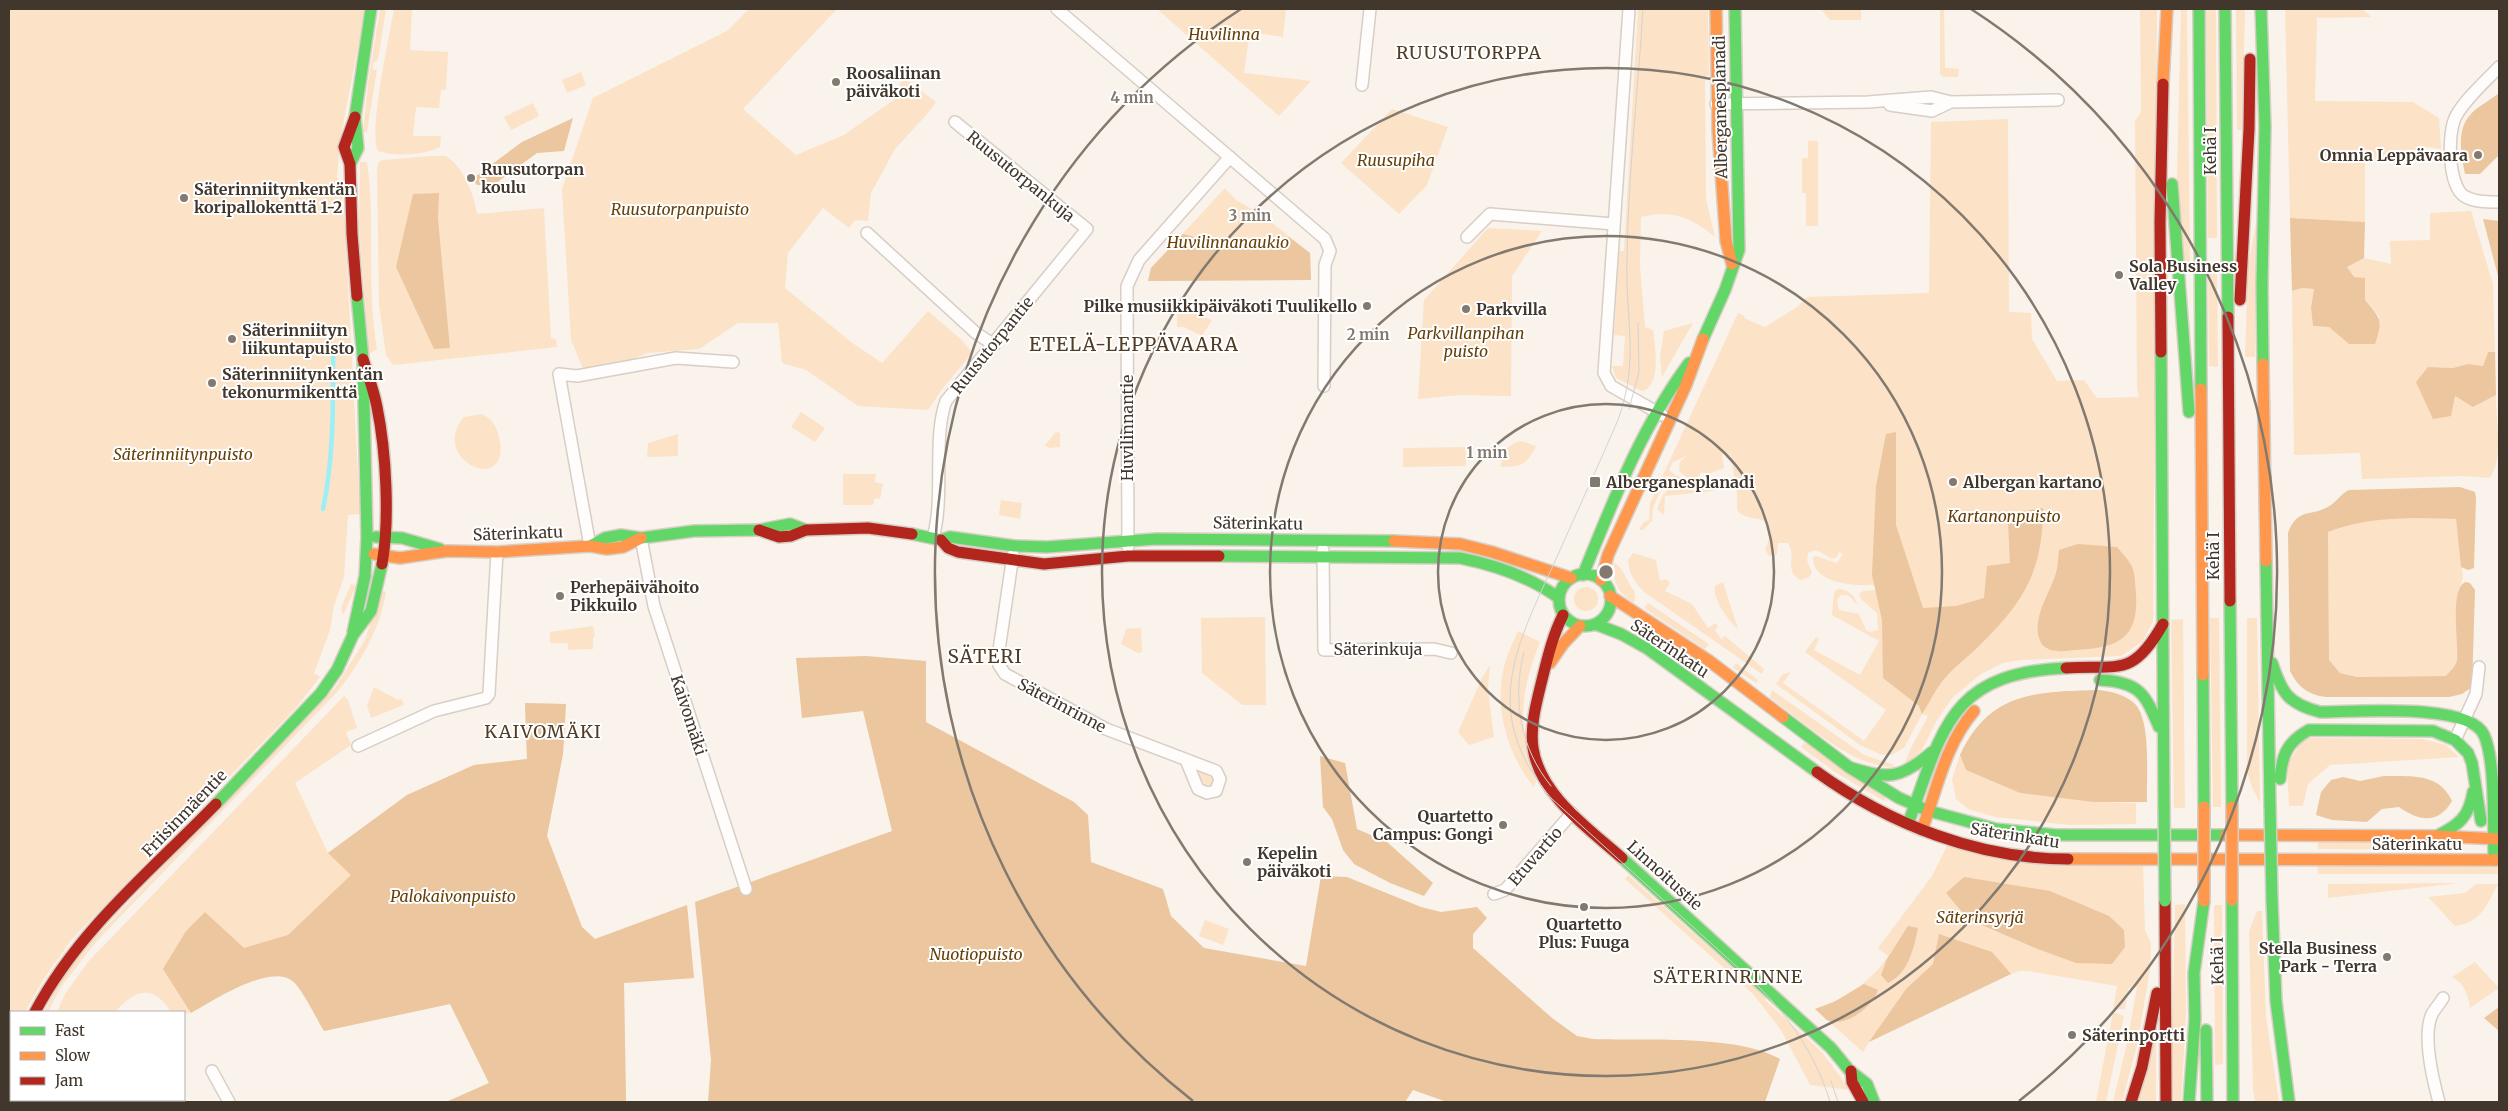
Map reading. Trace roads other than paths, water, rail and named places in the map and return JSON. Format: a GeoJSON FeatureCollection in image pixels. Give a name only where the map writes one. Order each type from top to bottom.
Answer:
{"type":"FeatureCollection","features":[{"type":"Feature","properties":{"kind":"main road"},"geometry":{"type":"LineString","coordinates":[[363,359],[352,234],[350,164],[358,148],[355,117],[371,9]]}},
{"type":"Feature","properties":{"kind":"main road","name":"Alberganesplanadi"},"geometry":{"type":"LineString","coordinates":[[1716,9],[1716,104],[1726,241],[1732,264]]}},
{"type":"Feature","properties":{"kind":"main road","name":"Alberganesplanadi"},"geometry":{"type":"LineString","coordinates":[[1601,580],[1608,555],[1686,385],[1695,356],[1725,290],[1732,264],[1739,250],[1735,9]]}},
{"type":"Feature","properties":{"kind":"main road"},"geometry":{"type":"LineString","coordinates":[[2166,1102],[2160,134],[2166,56],[2167,9]]}},
{"type":"Feature","properties":{"kind":"main road","name":"Kehä I"},"geometry":{"type":"LineString","coordinates":[[2199,9],[2195,469],[2201,517],[2207,1102]]}},
{"type":"Feature","properties":{"kind":"main road","name":"Kehä I"},"geometry":{"type":"LineString","coordinates":[[2225,9],[2233,1102]]}},
{"type":"Feature","properties":{"kind":"main road"},"geometry":{"type":"LineString","coordinates":[[2228,433],[2239,373],[2240,293],[2249,129],[2250,9]]}},
{"type":"Feature","properties":{"kind":"main road"},"geometry":{"type":"LineString","coordinates":[[2261,9],[2265,126],[2262,285],[2264,468],[2274,1006],[2289,1102]]}},
{"type":"Feature","properties":{"kind":"main road"},"geometry":{"type":"LineString","coordinates":[[2166,56],[2172,105],[2171,168],[2189,418],[2195,469]]}},
{"type":"Feature","properties":{"kind":"main road","name":"Alberganesplanadi"},"geometry":{"type":"LineString","coordinates":[[1577,576],[1645,432],[1675,380],[1695,356]]}},
{"type":"Feature","properties":{"kind":"main road","name":"Friisinmäentie"},"geometry":{"type":"LineString","coordinates":[[36,1011],[58,971],[93,928],[322,693],[337,670],[353,635],[371,610],[376,597],[387,537],[382,441],[376,406],[363,359]]}},
{"type":"Feature","properties":{"kind":"main road","name":"Friisinmäentie"},"geometry":{"type":"LineString","coordinates":[[353,635],[357,606],[365,576],[368,537],[363,359]]}},
{"type":"Feature","properties":{"kind":"main road","name":"Säterinkatu"},"geometry":{"type":"LineString","coordinates":[[367,553],[400,558],[448,551],[497,552],[590,546],[607,549],[623,547],[641,538],[694,531],[759,530],[790,524],[806,530],[868,528],[937,539],[961,538],[1015,546],[1047,547],[1128,540],[1443,542],[1472,545],[1577,576]]}},
{"type":"Feature","properties":{"kind":"main road","name":"Säterinkatu"},"geometry":{"type":"LineString","coordinates":[[368,537],[402,538],[448,551]]}},
{"type":"Feature","properties":{"kind":"main road","name":"Säterinkatu"},"geometry":{"type":"LineString","coordinates":[[937,539],[948,548],[958,552],[1012,562],[1044,564],[1128,556],[1323,555],[1460,558],[1488,564],[1545,588],[1559,598]]}},
{"type":"Feature","properties":{"kind":"main road"},"geometry":{"type":"LineString","coordinates":[[1577,576],[1593,576],[1601,580],[1610,596],[1607,613],[1594,624],[1580,626],[1571,622],[1563,614],[1559,598],[1563,586],[1577,576]]}},
{"type":"Feature","properties":{"kind":"main road","name":"Säterinkatu"},"geometry":{"type":"LineString","coordinates":[[1610,596],[1708,660],[1849,767],[1873,783],[1915,806],[1929,811],[1996,829],[2048,835],[2437,836],[2492,839]]}},
{"type":"Feature","properties":{"kind":"main road","name":"Linnoitustie"},"geometry":{"type":"LineString","coordinates":[[1563,614],[1552,639],[1532,722],[1532,743],[1537,765],[1548,788],[1572,813],[1831,1048],[1851,1071],[1862,1077],[1873,1096],[1874,1102]]}},
{"type":"Feature","properties":{"kind":"main road"},"geometry":{"type":"LineString","coordinates":[[1908,824],[1944,728],[1956,710],[1970,696],[1988,683],[2006,674],[2028,670],[2122,667],[2135,662],[2146,653],[2164,622]]}},
{"type":"Feature","properties":{"kind":"main road","name":"Säterinkatu"},"geometry":{"type":"LineString","coordinates":[[1594,624],[1621,634],[1648,650],[1839,788],[1908,824],[1950,840],[1990,850],[2054,859],[2492,860]]}},
{"type":"Feature","properties":{"kind":"main road","name":"Linnoitustie"},"geometry":{"type":"LineString","coordinates":[[1545,669],[1563,644],[1580,626]]}},
{"type":"Feature","properties":{"kind":"main road"},"geometry":{"type":"LineString","coordinates":[[2267,644],[2283,692],[2290,702],[2302,708],[2320,712],[2434,712],[2466,719],[2484,734],[2490,754],[2492,860]]}},
{"type":"Feature","properties":{"kind":"main road"},"geometry":{"type":"LineString","coordinates":[[1922,830],[1948,754],[1960,730],[1971,714],[1986,699],[2005,688],[2050,679],[2126,681],[2142,690],[2163,736]]}},
{"type":"Feature","properties":{"kind":"main road"},"geometry":{"type":"LineString","coordinates":[[2270,806],[2279,782],[2281,756],[2285,748],[2298,735],[2309,730],[2433,731],[2455,740],[2468,752],[2492,839]]}},
{"type":"Feature","properties":{"kind":"main road"},"geometry":{"type":"LineString","coordinates":[[1849,767],[1879,777],[1903,775],[1918,765],[1935,749]]}},
{"type":"Feature","properties":{"kind":"main road"},"geometry":{"type":"LineString","coordinates":[[2437,836],[2465,820],[2471,808],[2475,780]]}},
{"type":"Feature","properties":{"kind":"main road"},"geometry":{"type":"LineString","coordinates":[[2189,1102],[2195,1019],[2194,973],[2204,901]]}},
{"type":"Feature","properties":{"kind":"main road"},"geometry":{"type":"LineString","coordinates":[[2131,1102],[2142,1067],[2165,956]]}},
{"type":"Feature","properties":{"kind":"main road"},"geometry":{"type":"LineString","coordinates":[[2233,966],[2244,1022],[2245,1050]]}},
{"type":"Feature","properties":{"kind":"main road","name":"Linnoitustie"},"geometry":{"type":"LineString","coordinates":[[1851,1071],[1852,1082],[1863,1102]]}},
{"type":"Feature","properties":{"kind":"street"},"geometry":{"type":"LineString","coordinates":[[1057,9],[1325,239],[1330,251],[1325,265],[1324,386]]}},
{"type":"Feature","properties":{"kind":"street"},"geometry":{"type":"LineString","coordinates":[[1362,85],[1370,9]]}},
{"type":"Feature","properties":{"kind":"street"},"geometry":{"type":"LineString","coordinates":[[1629,9],[1604,373],[1611,386],[1670,420]]}},
{"type":"Feature","properties":{"kind":"street"},"geometry":{"type":"LineString","coordinates":[[2497,202],[2474,201],[2462,195],[2454,183],[2451,145],[2456,116],[2499,67]]}},
{"type":"Feature","properties":{"kind":"street"},"geometry":{"type":"LineString","coordinates":[[1716,104],[1868,102],[1932,111],[1951,102],[2058,100]]}},
{"type":"Feature","properties":{"kind":"street","name":"Ruusutorpankuja"},"geometry":{"type":"LineString","coordinates":[[955,122],[1087,229]]}},
{"type":"Feature","properties":{"kind":"street","name":"Huvilinnantie"},"geometry":{"type":"LineString","coordinates":[[1128,556],[1127,286],[1139,260],[1230,157]]}},
{"type":"Feature","properties":{"kind":"street"},"geometry":{"type":"LineString","coordinates":[[1467,237],[1490,214],[1614,224]]}},
{"type":"Feature","properties":{"kind":"street","name":"Ruusutorpantie"},"geometry":{"type":"LineString","coordinates":[[937,539],[946,401],[994,345],[1000,334],[1087,229]]}},
{"type":"Feature","properties":{"kind":"street"},"geometry":{"type":"LineString","coordinates":[[867,233],[976,333],[994,345]]}},
{"type":"Feature","properties":{"kind":"street"},"geometry":{"type":"LineString","coordinates":[[590,546],[559,374],[577,376],[676,358],[733,362]]}},
{"type":"Feature","properties":{"kind":"street","name":"Kaivomäki"},"geometry":{"type":"LineString","coordinates":[[641,538],[654,606],[746,889]]}},
{"type":"Feature","properties":{"kind":"street","name":"Säterinkuja"},"geometry":{"type":"LineString","coordinates":[[1323,540],[1324,650],[1434,649],[1451,653]]}},
{"type":"Feature","properties":{"kind":"street","name":"Säterinrinne"},"geometry":{"type":"LineString","coordinates":[[1015,546],[998,657],[999,665],[1005,674],[1106,729],[1186,760]]}},
{"type":"Feature","properties":{"kind":"street"},"geometry":{"type":"LineString","coordinates":[[358,746],[434,711],[486,698],[489,694],[497,552]]}},
{"type":"Feature","properties":{"kind":"street"},"geometry":{"type":"LineString","coordinates":[[2455,740],[2476,694],[2479,666]]}},
{"type":"Feature","properties":{"kind":"street","name":"Etuvartio"},"geometry":{"type":"LineString","coordinates":[[1494,894],[1504,890],[1572,813]]}},
{"type":"Feature","properties":{"kind":"street"},"geometry":{"type":"LineString","coordinates":[[2438,1102],[2430,1065],[2429,1036],[2432,1016],[2443,998]]}},
{"type":"Feature","properties":{"kind":"street"},"geometry":{"type":"LineString","coordinates":[[212,1071],[229,1102]]}},
{"type":"Feature","properties":{"kind":"waterway"},"geometry":{"type":"LineString","coordinates":[[323,509],[331,450],[333,352]]}},
{"type":"Feature","properties":{"kind":"tram line"},"geometry":{"type":"LineString","coordinates":[[1643,9],[1629,197],[1627,281],[1630,358],[1625,398],[1618,420],[1528,621],[1511,679],[1510,708],[1516,737],[1529,767],[1551,798],[1769,998],[1791,1025],[1810,1054],[1818,1069],[1830,1102]]}},
{"type":"Feature","properties":{"kind":"tram line"},"geometry":{"type":"LineString","coordinates":[[1629,409],[1639,372],[1638,323]]}},
{"type":"Feature","properties":{"kind":"tram line"},"geometry":{"type":"LineString","coordinates":[[1524,652],[1519,687],[1521,722],[1532,756],[1551,786]]}},
{"type":"Feature","properties":{"kind":"tram line"},"geometry":{"type":"LineString","coordinates":[[1831,1081],[1838,1102]]}},
{"type":"Feature","properties":{"kind":"place","name":"Roosaliinan päiväkoti"},"geometry":{"type":"Point","coordinates":[836,82]}},
{"type":"Feature","properties":{"kind":"place","name":"Omnia Leppävaara"},"geometry":{"type":"Point","coordinates":[2478,155]}},
{"type":"Feature","properties":{"kind":"place","name":"Ruusutorpan koulu"},"geometry":{"type":"Point","coordinates":[471,178]}},
{"type":"Feature","properties":{"kind":"place","name":"Säterinniitynkentän koripallokenttä 1-2"},"geometry":{"type":"Point","coordinates":[184,198]}},
{"type":"Feature","properties":{"kind":"place","name":"Sola Business Valley"},"geometry":{"type":"Point","coordinates":[2119,275]}},
{"type":"Feature","properties":{"kind":"place","name":"Pilke musiikkipäiväkoti Tuulikello"},"geometry":{"type":"Point","coordinates":[1367,306]}},
{"type":"Feature","properties":{"kind":"place","name":"Parkvilla"},"geometry":{"type":"Point","coordinates":[1466,309]}},
{"type":"Feature","properties":{"kind":"place","name":"Säterinniityn liikuntapuisto"},"geometry":{"type":"Point","coordinates":[232,339]}},
{"type":"Feature","properties":{"kind":"place","name":"Säterinniitynkentän tekonurmikenttä"},"geometry":{"type":"Point","coordinates":[212,383]}},
{"type":"Feature","properties":{"kind":"place","name":"Alberganesplanadi"},"geometry":{"type":"Point","coordinates":[1595,482]}},
{"type":"Feature","properties":{"kind":"place","name":"Albergan kartano"},"geometry":{"type":"Point","coordinates":[1953,482]}},
{"type":"Feature","properties":{"kind":"place","name":"Perhepäivähoito Pikkuilo"},"geometry":{"type":"Point","coordinates":[560,596]}},
{"type":"Feature","properties":{"kind":"place","name":"Quartetto Campus: Gongi"},"geometry":{"type":"Point","coordinates":[1503,825]}},
{"type":"Feature","properties":{"kind":"place","name":"Kepelin päiväkoti"},"geometry":{"type":"Point","coordinates":[1247,862]}},
{"type":"Feature","properties":{"kind":"place","name":"Quartetto Plus: Fuuga"},"geometry":{"type":"Point","coordinates":[1584,907]}},
{"type":"Feature","properties":{"kind":"place","name":"Stella Business Park - Terra"},"geometry":{"type":"Point","coordinates":[2387,957]}},
{"type":"Feature","properties":{"kind":"place","name":"Säterinportti"},"geometry":{"type":"Point","coordinates":[2072,1035]}},
{"type":"Feature","properties":{"kind":"district","name":"RUUSUTORPPA"},"geometry":{"type":"Point","coordinates":[1469,52]}},
{"type":"Feature","properties":{"kind":"district","name":"ETELÄ-LEPPÄVAARA"},"geometry":{"type":"Point","coordinates":[1134,344]}},
{"type":"Feature","properties":{"kind":"district","name":"SÄTERI"},"geometry":{"type":"Point","coordinates":[985,656]}},
{"type":"Feature","properties":{"kind":"district","name":"KAIVOMÄKI"},"geometry":{"type":"Point","coordinates":[543,731]}},
{"type":"Feature","properties":{"kind":"district","name":"SÄTERINRINNE"},"geometry":{"type":"Point","coordinates":[1728,976]}},
{"type":"Feature","properties":{"kind":"park label","name":"Huvilinna"},"geometry":{"type":"Point","coordinates":[1224,34]}},
{"type":"Feature","properties":{"kind":"park label","name":"Ruusupiha"},"geometry":{"type":"Point","coordinates":[1396,160]}},
{"type":"Feature","properties":{"kind":"park label","name":"Ruusutorpanpuisto"},"geometry":{"type":"Point","coordinates":[680,209]}},
{"type":"Feature","properties":{"kind":"park label","name":"Huvilinnanaukio"},"geometry":{"type":"Point","coordinates":[1228,242]}},
{"type":"Feature","properties":{"kind":"park label","name":"Parkvillanpihan puisto"},"geometry":{"type":"Point","coordinates":[1466,342]}},
{"type":"Feature","properties":{"kind":"park label","name":"Säterinniitynpuisto"},"geometry":{"type":"Point","coordinates":[183,454]}},
{"type":"Feature","properties":{"kind":"park label","name":"Kartanonpuisto"},"geometry":{"type":"Point","coordinates":[2004,516]}},
{"type":"Feature","properties":{"kind":"park label","name":"Palokaivonpuisto"},"geometry":{"type":"Point","coordinates":[453,896]}},
{"type":"Feature","properties":{"kind":"park label","name":"Säterinsyrjä"},"geometry":{"type":"Point","coordinates":[1980,917]}},
{"type":"Feature","properties":{"kind":"park label","name":"Nuotiopuisto"},"geometry":{"type":"Point","coordinates":[976,954]}}]}
